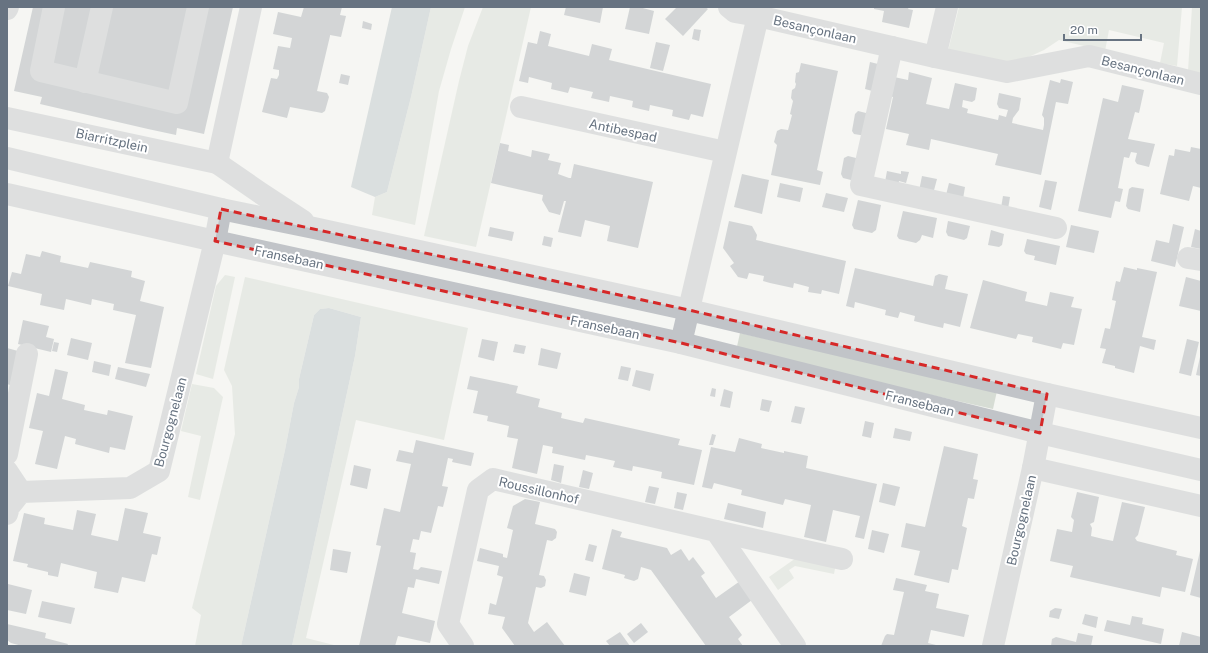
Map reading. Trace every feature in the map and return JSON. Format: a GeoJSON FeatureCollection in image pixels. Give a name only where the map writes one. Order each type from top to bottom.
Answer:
{"type":"FeatureCollection","features":[{"type":"Feature","properties":{"kind":"street"},"geometry":{"type":"LineString","coordinates":[[54,7],[41,71],[177,103],[198,7]]}},
{"type":"Feature","properties":{"kind":"street"},"geometry":{"type":"LineString","coordinates":[[86,82],[102,7]]}},
{"type":"Feature","properties":{"kind":"street"},"geometry":{"type":"LineString","coordinates":[[217,163],[252,7]]}},
{"type":"Feature","properties":{"kind":"street"},"geometry":{"type":"LineString","coordinates":[[729,7],[735,12],[758,16]]}},
{"type":"Feature","properties":{"kind":"street"},"geometry":{"type":"LineString","coordinates":[[935,57],[947,7]]}},
{"type":"Feature","properties":{"kind":"street","name":"Besançonlaan"},"geometry":{"type":"LineString","coordinates":[[681,343],[758,16],[1007,72],[1088,56],[1201,84]]}},
{"type":"Feature","properties":{"kind":"street"},"geometry":{"type":"LineString","coordinates":[[892,47],[861,185],[1056,228]]}},
{"type":"Feature","properties":{"kind":"street","name":"Antibespad"},"geometry":{"type":"LineString","coordinates":[[521,107],[725,152]]}},
{"type":"Feature","properties":{"kind":"street","name":"Biarritzplein"},"geometry":{"type":"LineString","coordinates":[[7,118],[217,163],[314,228]]}},
{"type":"Feature","properties":{"kind":"street"},"geometry":{"type":"LineString","coordinates":[[7,158],[221,209],[689,310],[1048,394],[1201,428]]}},
{"type":"Feature","properties":{"kind":"street","name":"Fransebaan"},"geometry":{"type":"LineString","coordinates":[[7,194],[681,343],[1040,434],[1201,470]]}},
{"type":"Feature","properties":{"kind":"street","name":"Bourgognelaan"},"geometry":{"type":"LineString","coordinates":[[20,492],[130,488],[159,471],[215,241],[221,209]]}},
{"type":"Feature","properties":{"kind":"street"},"geometry":{"type":"LineString","coordinates":[[7,454],[27,354]]}},
{"type":"Feature","properties":{"kind":"street","name":"Bourgognelaan"},"geometry":{"type":"LineString","coordinates":[[993,646],[1048,394]]}},
{"type":"Feature","properties":{"kind":"street"},"geometry":{"type":"LineString","coordinates":[[1033,468],[1201,506]]}},
{"type":"Feature","properties":{"kind":"street"},"geometry":{"type":"LineString","coordinates":[[7,471],[20,492],[8,507],[7,514]]}},
{"type":"Feature","properties":{"kind":"street","name":"Roussillonhof"},"geometry":{"type":"LineString","coordinates":[[463,646],[448,624],[478,490],[493,479],[842,559]]}},
{"type":"Feature","properties":{"kind":"street"},"geometry":{"type":"LineString","coordinates":[[716,531],[795,646]]}},
{"type":"Feature","properties":{"kind":"highlighted area"},"geometry":{"type":"Polygon","coordinates":[[[221,209],[689,310],[1047,394],[1040,433],[681,343],[215,241],[221,209]]]}},
{"type":"Feature","properties":{"kind":"shaded area"},"geometry":{"type":"Polygon","coordinates":[[[392,7],[431,7],[411,97],[387,192],[375,197],[351,187],[392,7]]]}},
{"type":"Feature","properties":{"kind":"shaded area"},"geometry":{"type":"Polygon","coordinates":[[[431,7],[465,7],[439,91],[415,225],[372,215],[375,197],[387,192],[411,97],[431,7]]]}},
{"type":"Feature","properties":{"kind":"shaded area"},"geometry":{"type":"Polygon","coordinates":[[[483,7],[531,7],[476,247],[424,236],[468,46],[483,7]]]}},
{"type":"Feature","properties":{"kind":"shaded area"},"geometry":{"type":"Polygon","coordinates":[[[959,7],[1182,7],[1177,66],[1160,63],[1164,43],[1109,30],[1105,51],[1059,40],[1044,50],[1013,64],[948,51],[959,7]]]}},
{"type":"Feature","properties":{"kind":"shaded area"},"geometry":{"type":"Polygon","coordinates":[[[1192,7],[1201,7],[1200,73],[1188,71],[1192,7]]]}},
{"type":"Feature","properties":{"kind":"shaded area"},"geometry":{"type":"Polygon","coordinates":[[[225,275],[235,277],[213,379],[196,374],[216,286],[225,275]]]}},
{"type":"Feature","properties":{"kind":"shaded area"},"geometry":{"type":"Polygon","coordinates":[[[245,277],[468,328],[444,440],[356,420],[306,638],[338,646],[292,646],[355,356],[361,317],[329,308],[320,309],[314,315],[241,646],[195,646],[201,615],[192,608],[235,434],[232,386],[224,370],[245,277]]]}},
{"type":"Feature","properties":{"kind":"shaded area"},"geometry":{"type":"Polygon","coordinates":[[[329,308],[361,317],[355,356],[292,646],[241,646],[314,315],[320,309],[329,308]]]}},
{"type":"Feature","properties":{"kind":"shaded area"},"geometry":{"type":"Polygon","coordinates":[[[740,333],[997,391],[993,409],[736,351],[740,333]]]}},
{"type":"Feature","properties":{"kind":"shaded area"},"geometry":{"type":"Polygon","coordinates":[[[192,384],[214,388],[223,397],[200,500],[188,497],[201,436],[181,431],[192,384]]]}},
{"type":"Feature","properties":{"kind":"shaded area"},"geometry":{"type":"Polygon","coordinates":[[[796,558],[836,563],[834,574],[795,566],[789,570],[794,578],[778,590],[769,577],[796,558]]]}},
{"type":"Feature","properties":{"kind":"building"},"geometry":{"type":"Polygon","coordinates":[[[33,7],[233,7],[204,134],[177,128],[176,135],[148,129],[40,104],[42,97],[14,91],[33,7]]]}},
{"type":"Feature","properties":{"kind":"building"},"geometry":{"type":"Polygon","coordinates":[[[304,7],[342,7],[340,15],[346,16],[341,37],[330,35],[317,91],[327,93],[329,97],[325,111],[322,113],[290,107],[287,118],[262,112],[271,78],[277,79],[279,75],[279,70],[273,69],[278,46],[290,48],[292,38],[273,34],[278,12],[301,17],[304,7]]]}},
{"type":"Feature","properties":{"kind":"building"},"geometry":{"type":"Polygon","coordinates":[[[566,7],[603,7],[600,23],[564,15],[566,7]]]}},
{"type":"Feature","properties":{"kind":"building"},"geometry":{"type":"Polygon","coordinates":[[[630,7],[639,7],[654,11],[649,34],[625,29],[630,7]]]}},
{"type":"Feature","properties":{"kind":"building"},"geometry":{"type":"Polygon","coordinates":[[[677,7],[705,7],[708,9],[683,36],[665,19],[677,7]]]}},
{"type":"Feature","properties":{"kind":"building"},"geometry":{"type":"Polygon","coordinates":[[[874,7],[909,7],[908,9],[913,10],[909,28],[882,22],[884,11],[874,9],[874,7]]]}},
{"type":"Feature","properties":{"kind":"building"},"geometry":{"type":"Polygon","coordinates":[[[363,21],[372,24],[371,30],[362,28],[363,21]]]}},
{"type":"Feature","properties":{"kind":"building"},"geometry":{"type":"Polygon","coordinates":[[[694,29],[701,30],[699,41],[692,39],[694,29]]]}},
{"type":"Feature","properties":{"kind":"building"},"geometry":{"type":"Polygon","coordinates":[[[540,31],[551,34],[548,46],[589,56],[592,44],[612,49],[609,60],[711,84],[703,117],[691,114],[689,120],[672,116],[673,110],[650,105],[649,111],[632,107],[633,101],[610,96],[609,102],[591,98],[593,92],[570,87],[568,93],[551,89],[552,83],[529,77],[528,83],[519,81],[528,42],[537,44],[540,31]]]}},
{"type":"Feature","properties":{"kind":"building"},"geometry":{"type":"Polygon","coordinates":[[[656,42],[670,45],[663,71],[650,68],[656,42]]]}},
{"type":"Feature","properties":{"kind":"building"},"geometry":{"type":"Polygon","coordinates":[[[870,62],[882,65],[876,92],[865,89],[870,62]]]}},
{"type":"Feature","properties":{"kind":"building"},"geometry":{"type":"Polygon","coordinates":[[[801,63],[838,71],[817,170],[823,172],[820,185],[771,175],[777,145],[774,142],[777,131],[781,129],[788,130],[792,115],[790,114],[793,101],[791,98],[792,90],[795,88],[796,73],[799,72],[801,63]]]}},
{"type":"Feature","properties":{"kind":"building"},"geometry":{"type":"Polygon","coordinates":[[[909,72],[932,78],[926,104],[949,109],[955,83],[977,88],[975,100],[972,102],[963,100],[962,107],[968,109],[967,113],[998,120],[999,115],[1006,117],[1008,110],[999,108],[997,104],[999,93],[1021,98],[1019,110],[1013,118],[1012,123],[1043,130],[1044,118],[1042,115],[1050,80],[1060,83],[1061,79],[1073,82],[1068,104],[1056,102],[1041,175],[995,165],[998,154],[931,139],[929,150],[906,145],[909,134],[886,129],[893,97],[889,96],[894,77],[908,80],[909,72]]]}},
{"type":"Feature","properties":{"kind":"building"},"geometry":{"type":"Polygon","coordinates":[[[341,74],[350,76],[348,85],[339,83],[341,74]]]}},
{"type":"Feature","properties":{"kind":"building"},"geometry":{"type":"Polygon","coordinates":[[[1122,85],[1144,90],[1139,113],[1135,112],[1128,139],[1155,144],[1149,167],[1137,164],[1135,161],[1137,153],[1131,152],[1129,158],[1124,157],[1118,188],[1123,189],[1120,202],[1115,201],[1111,218],[1078,211],[1103,98],[1118,102],[1122,85]]]}},
{"type":"Feature","properties":{"kind":"building"},"geometry":{"type":"Polygon","coordinates":[[[858,111],[870,114],[866,136],[854,134],[852,131],[855,114],[858,111]]]}},
{"type":"Feature","properties":{"kind":"building"},"geometry":{"type":"Polygon","coordinates":[[[500,143],[509,145],[508,151],[531,157],[532,150],[550,154],[548,160],[561,163],[558,174],[569,178],[571,178],[574,164],[653,182],[638,248],[607,241],[610,226],[585,220],[581,237],[558,232],[566,201],[564,201],[560,215],[549,212],[542,200],[543,195],[491,183],[500,143]]]}},
{"type":"Feature","properties":{"kind":"building"},"geometry":{"type":"Polygon","coordinates":[[[1191,147],[1201,149],[1201,188],[1193,186],[1189,201],[1160,194],[1169,155],[1174,156],[1175,149],[1190,152],[1191,147]]]}},
{"type":"Feature","properties":{"kind":"building"},"geometry":{"type":"Polygon","coordinates":[[[848,156],[860,159],[855,181],[843,178],[841,174],[844,158],[848,156]]]}},
{"type":"Feature","properties":{"kind":"building"},"geometry":{"type":"Polygon","coordinates":[[[887,171],[901,174],[901,171],[909,172],[906,183],[899,181],[898,185],[885,182],[887,171]]]}},
{"type":"Feature","properties":{"kind":"building"},"geometry":{"type":"Polygon","coordinates":[[[742,174],[769,180],[762,214],[734,207],[742,174]]]}},
{"type":"Feature","properties":{"kind":"building"},"geometry":{"type":"Polygon","coordinates":[[[922,176],[937,179],[933,194],[919,191],[922,176]]]}},
{"type":"Feature","properties":{"kind":"building"},"geometry":{"type":"Polygon","coordinates":[[[1045,180],[1057,182],[1051,210],[1039,207],[1045,180]]]}},
{"type":"Feature","properties":{"kind":"building"},"geometry":{"type":"Polygon","coordinates":[[[780,183],[803,188],[800,202],[777,197],[780,183]]]}},
{"type":"Feature","properties":{"kind":"building"},"geometry":{"type":"Polygon","coordinates":[[[949,183],[965,187],[963,199],[946,195],[949,183]]]}},
{"type":"Feature","properties":{"kind":"building"},"geometry":{"type":"Polygon","coordinates":[[[1132,187],[1144,189],[1140,212],[1128,209],[1126,206],[1129,189],[1132,187]]]}},
{"type":"Feature","properties":{"kind":"building"},"geometry":{"type":"Polygon","coordinates":[[[826,193],[848,198],[844,212],[822,207],[826,193]]]}},
{"type":"Feature","properties":{"kind":"building"},"geometry":{"type":"Polygon","coordinates":[[[1003,196],[1010,197],[1008,209],[1001,208],[1003,196]]]}},
{"type":"Feature","properties":{"kind":"building"},"geometry":{"type":"Polygon","coordinates":[[[858,200],[881,205],[876,230],[872,233],[854,229],[852,225],[858,200]]]}},
{"type":"Feature","properties":{"kind":"building"},"geometry":{"type":"Polygon","coordinates":[[[903,211],[937,218],[933,238],[922,235],[920,240],[916,243],[899,239],[897,236],[903,211]]]}},
{"type":"Feature","properties":{"kind":"building"},"geometry":{"type":"Polygon","coordinates":[[[729,221],[752,226],[757,235],[756,240],[846,261],[839,294],[822,290],[821,294],[808,292],[809,287],[794,283],[793,288],[770,283],[763,281],[764,276],[749,273],[747,279],[738,277],[730,266],[734,263],[723,248],[729,221]]]}},
{"type":"Feature","properties":{"kind":"building"},"geometry":{"type":"Polygon","coordinates":[[[948,221],[970,226],[967,238],[964,240],[948,236],[946,232],[948,221]]]}},
{"type":"Feature","properties":{"kind":"building"},"geometry":{"type":"Polygon","coordinates":[[[1173,224],[1184,227],[1175,267],[1151,261],[1156,240],[1169,243],[1173,224]]]}},
{"type":"Feature","properties":{"kind":"building"},"geometry":{"type":"Polygon","coordinates":[[[1071,225],[1099,231],[1094,253],[1066,247],[1071,225]]]}},
{"type":"Feature","properties":{"kind":"building"},"geometry":{"type":"Polygon","coordinates":[[[490,227],[514,232],[512,241],[488,236],[490,227]]]}},
{"type":"Feature","properties":{"kind":"building"},"geometry":{"type":"Polygon","coordinates":[[[1195,229],[1201,231],[1201,249],[1191,247],[1195,229]]]}},
{"type":"Feature","properties":{"kind":"building"},"geometry":{"type":"Polygon","coordinates":[[[991,230],[1004,234],[1002,245],[999,247],[988,245],[991,230]]]}},
{"type":"Feature","properties":{"kind":"building"},"geometry":{"type":"Polygon","coordinates":[[[544,236],[553,238],[551,247],[542,245],[544,236]]]}},
{"type":"Feature","properties":{"kind":"building"},"geometry":{"type":"Polygon","coordinates":[[[1027,239],[1060,246],[1056,265],[1034,260],[1035,256],[1026,254],[1024,251],[1027,239]]]}},
{"type":"Feature","properties":{"kind":"building"},"geometry":{"type":"Polygon","coordinates":[[[42,251],[61,256],[60,262],[88,268],[90,262],[132,271],[131,277],[145,281],[140,301],[164,307],[151,368],[125,363],[136,315],[113,310],[114,304],[92,299],[91,305],[66,299],[64,310],[40,305],[42,294],[8,286],[12,272],[21,274],[26,254],[40,257],[42,251]]]}},
{"type":"Feature","properties":{"kind":"building"},"geometry":{"type":"Polygon","coordinates":[[[1124,267],[1157,272],[1142,337],[1156,340],[1154,350],[1140,346],[1134,373],[1102,363],[1106,349],[1100,348],[1105,328],[1110,329],[1116,301],[1112,300],[1116,281],[1120,282],[1124,267]]]}},
{"type":"Feature","properties":{"kind":"building"},"geometry":{"type":"Polygon","coordinates":[[[855,268],[933,286],[935,276],[939,274],[948,276],[945,289],[968,294],[960,327],[944,323],[943,328],[914,321],[915,316],[900,312],[898,318],[885,315],[886,310],[855,302],[854,308],[846,306],[855,268]]]}},
{"type":"Feature","properties":{"kind":"building"},"geometry":{"type":"Polygon","coordinates":[[[1186,277],[1201,281],[1201,311],[1179,306],[1186,277]]]}},
{"type":"Feature","properties":{"kind":"building"},"geometry":{"type":"Polygon","coordinates":[[[983,280],[1027,292],[1025,301],[1047,306],[1050,292],[1074,297],[1071,307],[1082,309],[1074,345],[1063,343],[1061,349],[1032,342],[1033,337],[1018,334],[1016,339],[970,328],[983,280]]]}},
{"type":"Feature","properties":{"kind":"building"},"geometry":{"type":"Polygon","coordinates":[[[23,320],[49,326],[46,337],[54,339],[51,352],[18,344],[23,320]]]}},
{"type":"Feature","properties":{"kind":"building"},"geometry":{"type":"Polygon","coordinates":[[[71,338],[92,343],[88,360],[67,355],[71,338]]]}},
{"type":"Feature","properties":{"kind":"building"},"geometry":{"type":"Polygon","coordinates":[[[482,339],[498,342],[494,361],[478,357],[482,339]]]}},
{"type":"Feature","properties":{"kind":"building"},"geometry":{"type":"Polygon","coordinates":[[[1187,339],[1199,342],[1191,376],[1179,373],[1187,339]]]}},
{"type":"Feature","properties":{"kind":"building"},"geometry":{"type":"Polygon","coordinates":[[[54,342],[59,343],[57,352],[52,351],[54,342]]]}},
{"type":"Feature","properties":{"kind":"building"},"geometry":{"type":"Polygon","coordinates":[[[515,344],[526,346],[524,354],[513,352],[515,344]]]}},
{"type":"Feature","properties":{"kind":"building"},"geometry":{"type":"Polygon","coordinates":[[[7,348],[18,351],[10,385],[7,384],[7,348]]]}},
{"type":"Feature","properties":{"kind":"building"},"geometry":{"type":"Polygon","coordinates":[[[541,348],[561,353],[557,369],[538,365],[541,348]]]}},
{"type":"Feature","properties":{"kind":"building"},"geometry":{"type":"Polygon","coordinates":[[[1201,357],[1201,376],[1196,375],[1201,357]]]}},
{"type":"Feature","properties":{"kind":"building"},"geometry":{"type":"Polygon","coordinates":[[[94,361],[111,365],[109,376],[92,372],[94,361]]]}},
{"type":"Feature","properties":{"kind":"building"},"geometry":{"type":"Polygon","coordinates":[[[621,366],[631,368],[628,381],[618,379],[621,366]]]}},
{"type":"Feature","properties":{"kind":"building"},"geometry":{"type":"Polygon","coordinates":[[[118,367],[150,374],[146,387],[115,379],[118,367]]]}},
{"type":"Feature","properties":{"kind":"building"},"geometry":{"type":"Polygon","coordinates":[[[55,369],[68,372],[62,399],[85,405],[84,410],[107,415],[108,410],[133,416],[125,450],[110,447],[109,453],[75,444],[76,439],[65,436],[57,469],[35,464],[43,431],[29,428],[37,393],[49,396],[55,369]]]}},
{"type":"Feature","properties":{"kind":"building"},"geometry":{"type":"Polygon","coordinates":[[[636,370],[654,374],[650,391],[632,386],[636,370]]]}},
{"type":"Feature","properties":{"kind":"building"},"geometry":{"type":"Polygon","coordinates":[[[470,376],[518,386],[516,393],[540,399],[538,407],[562,413],[561,418],[583,423],[585,418],[680,439],[678,445],[702,450],[694,485],[661,478],[662,472],[633,466],[632,471],[613,467],[615,461],[586,455],[585,460],[552,453],[553,447],[543,445],[537,474],[512,468],[518,439],[507,437],[509,426],[487,421],[488,416],[473,413],[478,391],[467,389],[470,376]]]}},
{"type":"Feature","properties":{"kind":"building"},"geometry":{"type":"Polygon","coordinates":[[[712,388],[716,389],[715,397],[710,396],[712,388]]]}},
{"type":"Feature","properties":{"kind":"building"},"geometry":{"type":"Polygon","coordinates":[[[724,389],[733,392],[730,408],[720,406],[724,389]]]}},
{"type":"Feature","properties":{"kind":"building"},"geometry":{"type":"Polygon","coordinates":[[[762,399],[772,401],[769,412],[760,410],[762,399]]]}},
{"type":"Feature","properties":{"kind":"building"},"geometry":{"type":"Polygon","coordinates":[[[795,406],[805,408],[801,424],[791,422],[795,406]]]}},
{"type":"Feature","properties":{"kind":"building"},"geometry":{"type":"Polygon","coordinates":[[[865,421],[874,423],[871,438],[862,436],[865,421]]]}},
{"type":"Feature","properties":{"kind":"building"},"geometry":{"type":"Polygon","coordinates":[[[895,428],[912,432],[910,441],[893,438],[895,428]]]}},
{"type":"Feature","properties":{"kind":"building"},"geometry":{"type":"Polygon","coordinates":[[[712,434],[716,435],[713,445],[709,445],[712,434]]]}},
{"type":"Feature","properties":{"kind":"building"},"geometry":{"type":"Polygon","coordinates":[[[739,438],[762,444],[761,448],[808,456],[806,468],[877,484],[864,539],[855,537],[860,516],[833,510],[826,542],[804,537],[811,505],[785,499],[783,505],[741,495],[742,490],[714,483],[712,489],[702,487],[711,447],[735,452],[739,438]]]}},
{"type":"Feature","properties":{"kind":"building"},"geometry":{"type":"Polygon","coordinates":[[[416,440],[474,453],[471,466],[452,462],[453,459],[448,458],[442,486],[448,487],[443,507],[438,506],[431,533],[421,531],[419,540],[413,539],[410,552],[416,553],[413,569],[418,570],[421,567],[442,571],[439,584],[416,579],[414,588],[408,587],[402,613],[435,621],[430,643],[398,636],[395,646],[359,646],[381,546],[376,545],[384,508],[400,512],[411,464],[396,461],[399,450],[413,453],[416,440]]]}},
{"type":"Feature","properties":{"kind":"building"},"geometry":{"type":"Polygon","coordinates":[[[944,446],[978,454],[973,479],[978,480],[974,499],[968,498],[962,526],[967,528],[958,570],[952,569],[949,583],[914,575],[920,551],[901,547],[906,523],[925,527],[944,446]]]}},
{"type":"Feature","properties":{"kind":"building"},"geometry":{"type":"Polygon","coordinates":[[[554,464],[564,466],[561,483],[551,480],[554,464]]]}},
{"type":"Feature","properties":{"kind":"building"},"geometry":{"type":"Polygon","coordinates":[[[354,465],[371,469],[367,489],[350,485],[354,465]]]}},
{"type":"Feature","properties":{"kind":"building"},"geometry":{"type":"Polygon","coordinates":[[[583,470],[593,473],[589,489],[579,487],[583,470]]]}},
{"type":"Feature","properties":{"kind":"building"},"geometry":{"type":"Polygon","coordinates":[[[883,483],[900,487],[895,506],[879,502],[883,483]]]}},
{"type":"Feature","properties":{"kind":"building"},"geometry":{"type":"Polygon","coordinates":[[[649,486],[659,488],[655,504],[645,502],[649,486]]]}},
{"type":"Feature","properties":{"kind":"building"},"geometry":{"type":"Polygon","coordinates":[[[677,492],[687,494],[683,510],[674,508],[677,492]]]}},
{"type":"Feature","properties":{"kind":"building"},"geometry":{"type":"Polygon","coordinates":[[[1077,492],[1099,497],[1094,522],[1090,524],[1092,528],[1091,536],[1103,539],[1113,541],[1122,502],[1145,507],[1138,535],[1135,538],[1137,541],[1177,551],[1176,555],[1193,559],[1185,592],[1162,587],[1160,597],[1070,577],[1073,566],[1050,561],[1057,529],[1072,532],[1074,520],[1071,517],[1077,492]]]}},
{"type":"Feature","properties":{"kind":"building"},"geometry":{"type":"Polygon","coordinates":[[[525,499],[540,502],[535,524],[555,529],[557,532],[556,538],[552,541],[547,540],[539,575],[544,576],[546,580],[545,586],[541,588],[536,587],[528,623],[534,632],[547,622],[565,646],[515,646],[502,628],[505,617],[488,614],[490,603],[496,605],[503,577],[497,575],[499,566],[477,561],[480,548],[503,554],[503,557],[507,558],[513,530],[507,528],[513,506],[525,499]]]}},
{"type":"Feature","properties":{"kind":"building"},"geometry":{"type":"Polygon","coordinates":[[[728,503],[766,512],[763,528],[724,519],[728,503]]]}},
{"type":"Feature","properties":{"kind":"building"},"geometry":{"type":"Polygon","coordinates":[[[125,508],[148,513],[143,533],[161,537],[157,555],[152,554],[145,582],[122,577],[118,593],[94,588],[97,572],[61,563],[58,577],[48,575],[48,572],[27,567],[28,564],[13,561],[24,513],[45,518],[44,524],[73,530],[77,510],[96,514],[91,535],[118,541],[125,508]]]}},
{"type":"Feature","properties":{"kind":"building"},"geometry":{"type":"Polygon","coordinates":[[[612,529],[622,532],[620,537],[667,548],[671,555],[681,549],[689,561],[693,557],[705,573],[701,576],[716,598],[743,579],[756,597],[729,617],[742,635],[738,639],[743,646],[706,646],[651,570],[641,567],[638,579],[634,581],[624,578],[625,575],[602,569],[612,529]]]}},
{"type":"Feature","properties":{"kind":"building"},"geometry":{"type":"Polygon","coordinates":[[[872,530],[889,534],[884,553],[868,549],[872,530]]]}},
{"type":"Feature","properties":{"kind":"building"},"geometry":{"type":"Polygon","coordinates":[[[589,544],[597,546],[593,562],[585,560],[589,544]]]}},
{"type":"Feature","properties":{"kind":"building"},"geometry":{"type":"Polygon","coordinates":[[[333,549],[351,552],[347,573],[330,570],[333,549]]]}},
{"type":"Feature","properties":{"kind":"building"},"geometry":{"type":"Polygon","coordinates":[[[1201,551],[1201,598],[1190,595],[1201,551]]]}},
{"type":"Feature","properties":{"kind":"building"},"geometry":{"type":"Polygon","coordinates":[[[574,573],[590,577],[586,596],[569,592],[574,573]]]}},
{"type":"Feature","properties":{"kind":"building"},"geometry":{"type":"Polygon","coordinates":[[[896,578],[927,585],[925,591],[939,594],[936,608],[969,615],[964,637],[931,630],[928,643],[940,646],[881,646],[887,634],[894,635],[904,592],[893,590],[896,578]]]}},
{"type":"Feature","properties":{"kind":"building"},"geometry":{"type":"Polygon","coordinates":[[[8,584],[32,590],[26,614],[7,610],[8,584]]]}},
{"type":"Feature","properties":{"kind":"building"},"geometry":{"type":"Polygon","coordinates":[[[42,601],[75,608],[71,624],[38,617],[42,601]]]}},
{"type":"Feature","properties":{"kind":"building"},"geometry":{"type":"Polygon","coordinates":[[[1055,608],[1062,609],[1059,619],[1049,617],[1050,611],[1055,608]]]}},
{"type":"Feature","properties":{"kind":"building"},"geometry":{"type":"Polygon","coordinates":[[[1085,614],[1098,617],[1096,628],[1082,624],[1085,614]]]}},
{"type":"Feature","properties":{"kind":"building"},"geometry":{"type":"Polygon","coordinates":[[[1132,616],[1143,618],[1142,624],[1164,629],[1161,644],[1104,631],[1107,620],[1130,625],[1132,616]]]}},
{"type":"Feature","properties":{"kind":"building"},"geometry":{"type":"Polygon","coordinates":[[[641,623],[648,632],[634,643],[627,634],[641,623]]]}},
{"type":"Feature","properties":{"kind":"building"},"geometry":{"type":"Polygon","coordinates":[[[7,624],[46,633],[45,638],[68,644],[67,646],[22,646],[11,643],[7,640],[7,624]]]}},
{"type":"Feature","properties":{"kind":"building"},"geometry":{"type":"Polygon","coordinates":[[[620,632],[630,646],[610,646],[606,641],[620,632]]]}},
{"type":"Feature","properties":{"kind":"building"},"geometry":{"type":"Polygon","coordinates":[[[1182,632],[1201,637],[1201,646],[1179,646],[1182,632]]]}},
{"type":"Feature","properties":{"kind":"building"},"geometry":{"type":"Polygon","coordinates":[[[1078,633],[1093,636],[1091,646],[1051,646],[1052,639],[1056,637],[1076,642],[1078,633]]]}}]}
